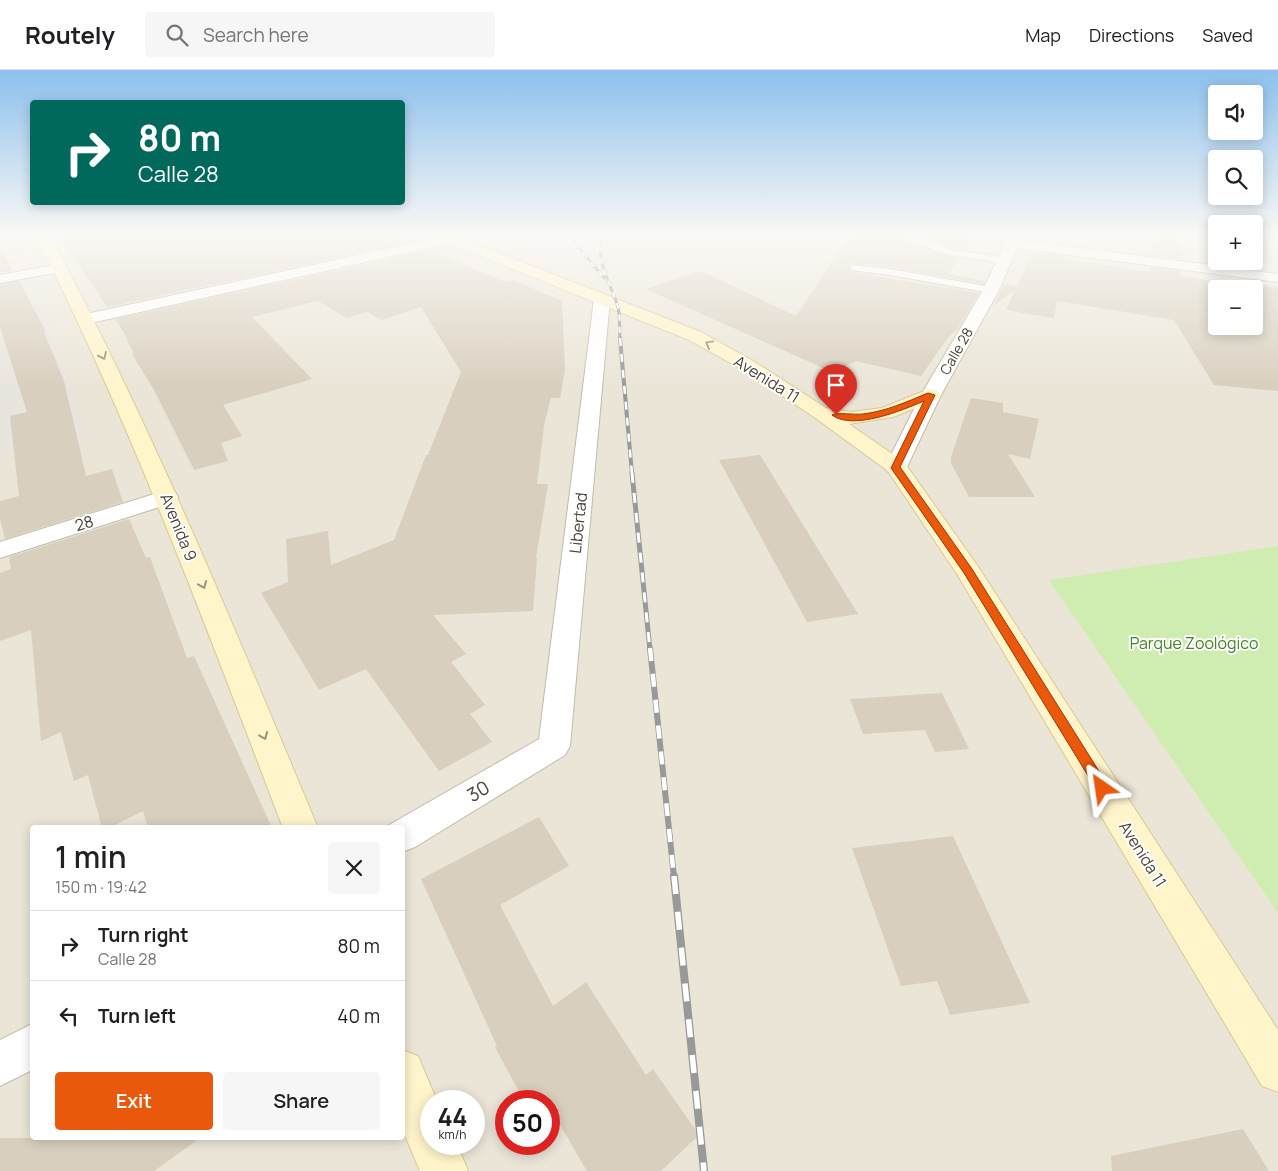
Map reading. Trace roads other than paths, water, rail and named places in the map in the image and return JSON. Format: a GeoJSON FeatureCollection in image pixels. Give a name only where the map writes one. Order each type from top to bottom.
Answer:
{"type":"FeatureCollection","features":[{"type":"Feature","properties":{"kind":"main road","name":"Avenida 9"},"geometry":{"type":"LineString","coordinates":[[69,285],[167,497],[300,825]]}},
{"type":"Feature","properties":{"kind":"main road","name":"Avenida 11"},"geometry":{"type":"LineString","coordinates":[[568,285],[695,336],[749,366],[821,413],[896,468],[968,572],[1278,1070]]}},
{"type":"Feature","properties":{"kind":"main road"},"geometry":{"type":"LineString","coordinates":[[821,413],[851,418],[886,413],[931,395]]}},
{"type":"Feature","properties":{"kind":"main road"},"geometry":{"type":"LineString","coordinates":[[405,1079],[420,1114]]}},
{"type":"Feature","properties":{"kind":"main road"},"geometry":{"type":"LineString","coordinates":[[437,1155],[444,1171]]}},
{"type":"Feature","properties":{"kind":"street"},"geometry":{"type":"LineString","coordinates":[[86,319],[231,285]]}},
{"type":"Feature","properties":{"kind":"street","name":"Calle 28"},"geometry":{"type":"LineString","coordinates":[[896,468],[931,395],[993,285]]}},
{"type":"Feature","properties":{"kind":"street","name":"Libertad"},"geometry":{"type":"LineString","coordinates":[[554,746],[602,299]]}},
{"type":"Feature","properties":{"kind":"street","name":"28"},"geometry":{"type":"LineString","coordinates":[[0,550],[167,497]]}},
{"type":"Feature","properties":{"kind":"street","name":"30"},"geometry":{"type":"LineString","coordinates":[[405,834],[554,746]]}},
{"type":"Feature","properties":{"kind":"street"},"geometry":{"type":"LineString","coordinates":[[0,1064],[30,1047]]}},
{"type":"Feature","properties":{"kind":"lane"},"geometry":{"type":"LineString","coordinates":[[965,285],[991,290]]}},
{"type":"Feature","properties":{"kind":"railway"},"geometry":{"type":"LineString","coordinates":[[609,285],[618,308],[620,339]]}},
{"type":"Feature","properties":{"kind":"railway"},"geometry":{"type":"LineString","coordinates":[[620,338],[632,474]]}},
{"type":"Feature","properties":{"kind":"railway"},"geometry":{"type":"LineString","coordinates":[[632,473],[650,650]]}},
{"type":"Feature","properties":{"kind":"railway"},"geometry":{"type":"LineString","coordinates":[[650,648],[674,877]]}},
{"type":"Feature","properties":{"kind":"railway"},"geometry":{"type":"LineString","coordinates":[[674,876],[704,1171]]}},
{"type":"Feature","properties":{"kind":"park label","name":"Parque Zoológico"},"geometry":{"type":"Point","coordinates":[1194,643]}}]}
